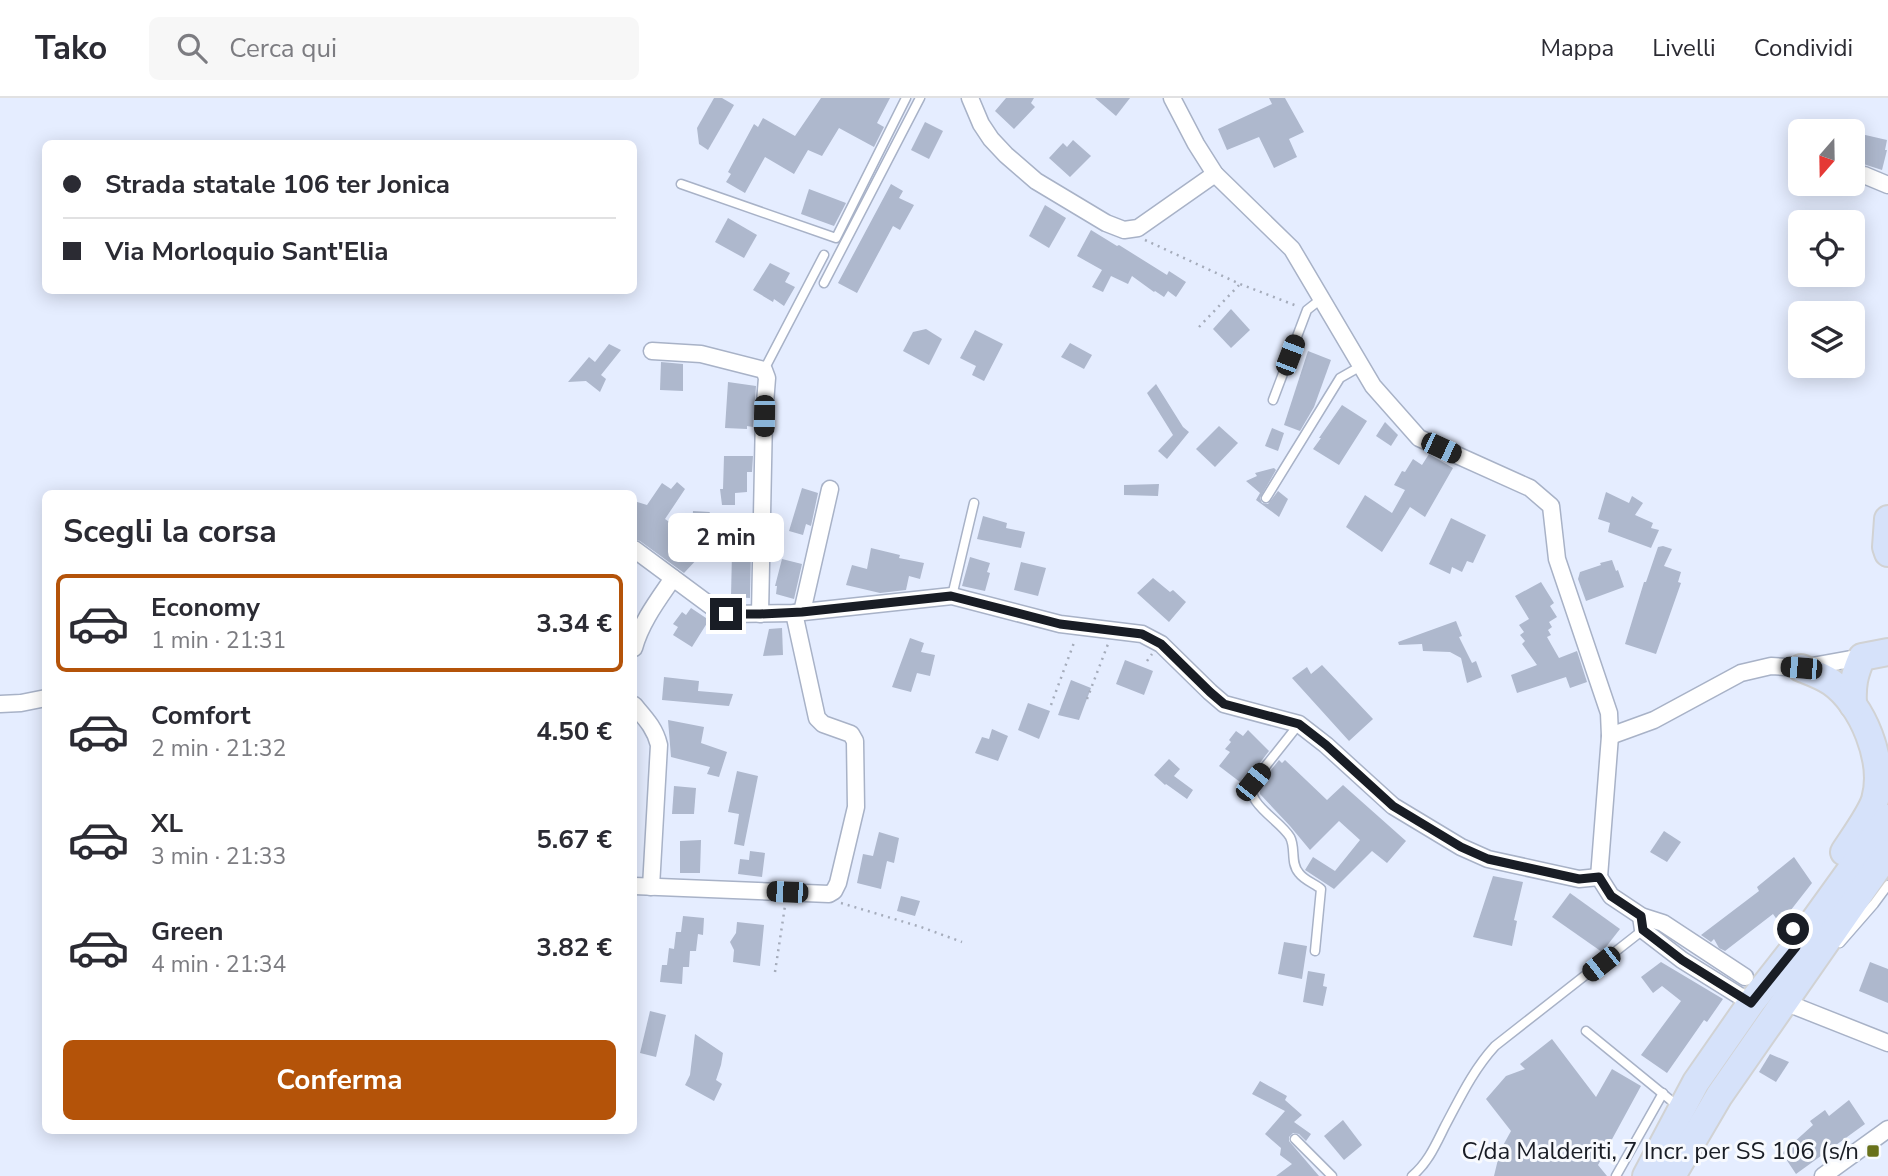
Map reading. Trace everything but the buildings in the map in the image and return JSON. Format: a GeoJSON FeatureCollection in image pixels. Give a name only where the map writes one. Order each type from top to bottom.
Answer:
{"type":"FeatureCollection","features":[{"type":"Feature","properties":{"kind":"main road"},"geometry":{"type":"LineString","coordinates":[[1888,519],[1888,553]]}},
{"type":"Feature","properties":{"kind":"main road"},"geometry":{"type":"LineString","coordinates":[[1853,705],[1855,672],[1875,654]]}},
{"type":"Feature","properties":{"kind":"main road"},"geometry":{"type":"LineString","coordinates":[[1801,668],[1831,682],[1853,705],[1871,738],[1878,777],[1874,801],[1855,835],[1793,929],[1805,953]]}},
{"type":"Feature","properties":{"kind":"main road"},"geometry":{"type":"LineString","coordinates":[[1672,1176],[1888,818]]}},
{"type":"Feature","properties":{"kind":"main road"},"geometry":{"type":"LineString","coordinates":[[1646,1176],[1672,1101],[1696,1082],[1751,1003],[1805,953],[1888,853]]}},
{"type":"Feature","properties":{"kind":"street"},"geometry":{"type":"LineString","coordinates":[[970,98],[991,139],[1036,181],[1106,223],[1124,230],[1138,228],[1215,174]]}},
{"type":"Feature","properties":{"kind":"street"},"geometry":{"type":"LineString","coordinates":[[1172,98],[1215,174],[1292,249],[1373,386],[1419,438],[1530,488],[1551,506],[1557,559],[1609,713],[1610,736],[1599,877],[1611,896],[1682,960],[1751,1003]]}},
{"type":"Feature","properties":{"kind":"street"},"geometry":{"type":"LineString","coordinates":[[1866,176],[1888,185]]}},
{"type":"Feature","properties":{"kind":"street"},"geometry":{"type":"LineString","coordinates":[[652,351],[701,354],[764,370],[767,379],[760,614]]}},
{"type":"Feature","properties":{"kind":"street"},"geometry":{"type":"LineString","coordinates":[[637,887],[829,894],[838,883],[856,807],[855,741],[851,734],[823,724],[817,718],[798,612],[830,489]]}},
{"type":"Feature","properties":{"kind":"street"},"geometry":{"type":"LineString","coordinates":[[637,551],[715,609],[726,614],[798,612],[951,596],[1060,624],[1142,634],[1161,644],[1224,704],[1299,724],[1393,806],[1461,847],[1488,859],[1579,879],[1599,877]]}},
{"type":"Feature","properties":{"kind":"street"},"geometry":{"type":"LineString","coordinates":[[637,638],[673,578]]}},
{"type":"Feature","properties":{"kind":"street"},"geometry":{"type":"LineString","coordinates":[[1610,736],[1654,720],[1741,673],[1771,666],[1801,668],[1875,654]]}},
{"type":"Feature","properties":{"kind":"street"},"geometry":{"type":"LineString","coordinates":[[0,704],[42,699]]}},
{"type":"Feature","properties":{"kind":"street"},"geometry":{"type":"LineString","coordinates":[[637,708],[656,732],[659,745],[651,887]]}},
{"type":"Feature","properties":{"kind":"street"},"geometry":{"type":"LineString","coordinates":[[1642,923],[1663,923],[1745,977]]}},
{"type":"Feature","properties":{"kind":"street"},"geometry":{"type":"LineString","coordinates":[[1792,1005],[1888,1043]]}},
{"type":"Feature","properties":{"kind":"street"},"geometry":{"type":"LineString","coordinates":[[1823,1176],[1888,1129]]}},
{"type":"Feature","properties":{"kind":"lane"},"geometry":{"type":"LineString","coordinates":[[681,184],[836,238],[906,98]]}},
{"type":"Feature","properties":{"kind":"lane"},"geometry":{"type":"LineString","coordinates":[[824,283],[920,98]]}},
{"type":"Feature","properties":{"kind":"lane"},"geometry":{"type":"LineString","coordinates":[[764,370],[824,255]]}},
{"type":"Feature","properties":{"kind":"lane"},"geometry":{"type":"LineString","coordinates":[[1273,400],[1307,310],[1321,299]]}},
{"type":"Feature","properties":{"kind":"lane"},"geometry":{"type":"LineString","coordinates":[[1266,498],[1340,378],[1361,366]]}},
{"type":"Feature","properties":{"kind":"lane"},"geometry":{"type":"LineString","coordinates":[[951,596],[974,503]]}},
{"type":"Feature","properties":{"kind":"lane"},"geometry":{"type":"LineString","coordinates":[[1299,724],[1250,788],[1253,797],[1290,836],[1295,865],[1300,874],[1321,889],[1315,951]]}},
{"type":"Feature","properties":{"kind":"lane"},"geometry":{"type":"LineString","coordinates":[[1805,953],[1837,947],[1888,885]]}},
{"type":"Feature","properties":{"kind":"lane"},"geometry":{"type":"LineString","coordinates":[[1412,1176],[1429,1157],[1481,1061],[1495,1046],[1642,923]]}},
{"type":"Feature","properties":{"kind":"lane"},"geometry":{"type":"LineString","coordinates":[[1586,1031],[1672,1101],[1616,1176]]}},
{"type":"Feature","properties":{"kind":"lane"},"geometry":{"type":"LineString","coordinates":[[1295,1139],[1332,1176]]}},
{"type":"Feature","properties":{"kind":"path"},"geometry":{"type":"LineString","coordinates":[[1138,228],[1144,240],[1240,284],[1307,310]]}},
{"type":"Feature","properties":{"kind":"path"},"geometry":{"type":"LineString","coordinates":[[1199,327],[1240,284]]}},
{"type":"Feature","properties":{"kind":"path"},"geometry":{"type":"LineString","coordinates":[[1051,705],[1080,626]]}},
{"type":"Feature","properties":{"kind":"path"},"geometry":{"type":"LineString","coordinates":[[1087,699],[1113,631]]}},
{"type":"Feature","properties":{"kind":"path"},"geometry":{"type":"LineString","coordinates":[[834,891],[842,903],[962,942]]}},
{"type":"Feature","properties":{"kind":"path"},"geometry":{"type":"LineString","coordinates":[[775,972],[787,892]]}},
{"type":"Feature","properties":{"kind":"place","name":"C/da Malderiti, 7 Incr. per SS 106 (s/n"},"geometry":{"type":"Point","coordinates":[1873,1151]}},
{"type":"Feature","properties":{"kind":"route"},"geometry":{"type":"LineString","coordinates":[[726,614],[802,612],[951,596],[1060,624],[1142,634],[1161,644],[1224,704],[1299,724],[1393,806],[1461,847],[1488,859],[1579,879],[1599,877],[1611,896],[1641,916],[1643,930],[1682,960],[1751,1003],[1796,947],[1793,929]]}}]}
